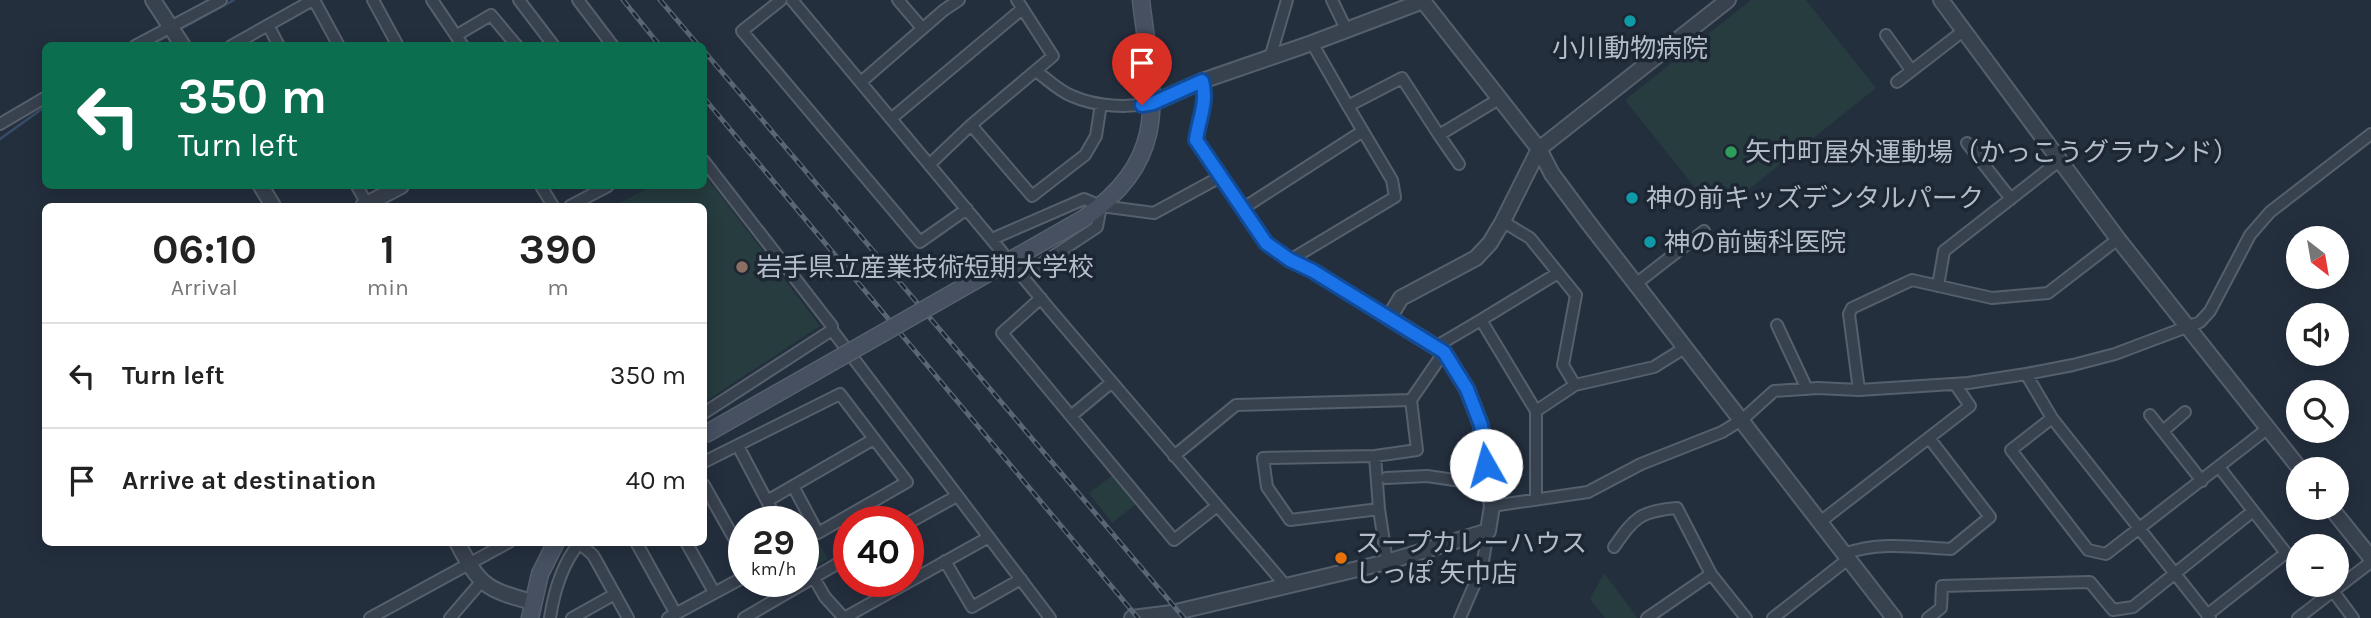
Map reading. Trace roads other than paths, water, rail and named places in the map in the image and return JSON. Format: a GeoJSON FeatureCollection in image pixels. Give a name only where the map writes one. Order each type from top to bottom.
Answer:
{"type":"FeatureCollection","features":[{"type":"Feature","properties":{"kind":"main road"},"geometry":{"type":"LineString","coordinates":[[707,433],[1083,219],[1101,206],[1128,176],[1145,148],[1152,124],[1153,103],[1141,0]]}},
{"type":"Feature","properties":{"kind":"main road"},"geometry":{"type":"LineString","coordinates":[[531,610],[540,574],[554,546]]}},
{"type":"Feature","properties":{"kind":"street"},"geometry":{"type":"LineString","coordinates":[[153,0],[175,33]]}},
{"type":"Feature","properties":{"kind":"street"},"geometry":{"type":"LineString","coordinates":[[147,42],[175,33],[221,0]]}},
{"type":"Feature","properties":{"kind":"street"},"geometry":{"type":"LineString","coordinates":[[238,42],[313,0],[337,42]]}},
{"type":"Feature","properties":{"kind":"street"},"geometry":{"type":"LineString","coordinates":[[373,0],[396,42]]}},
{"type":"Feature","properties":{"kind":"street"},"geometry":{"type":"LineString","coordinates":[[432,0],[461,42]]}},
{"type":"Feature","properties":{"kind":"street"},"geometry":{"type":"LineString","coordinates":[[519,0],[551,42]]}},
{"type":"Feature","properties":{"kind":"street"},"geometry":{"type":"LineString","coordinates":[[578,0],[610,42]]}},
{"type":"Feature","properties":{"kind":"street"},"geometry":{"type":"LineString","coordinates":[[781,0],[742,31],[920,242],[967,209]]}},
{"type":"Feature","properties":{"kind":"street"},"geometry":{"type":"LineString","coordinates":[[792,0],[1286,586]]}},
{"type":"Feature","properties":{"kind":"street"},"geometry":{"type":"LineString","coordinates":[[898,0],[922,28]]}},
{"type":"Feature","properties":{"kind":"street"},"geometry":{"type":"LineString","coordinates":[[861,82],[922,28],[959,0]]}},
{"type":"Feature","properties":{"kind":"street"},"geometry":{"type":"LineString","coordinates":[[1270,58],[1287,0]]}},
{"type":"Feature","properties":{"kind":"street"},"geometry":{"type":"LineString","coordinates":[[1332,0],[1347,31]]}},
{"type":"Feature","properties":{"kind":"street"},"geometry":{"type":"LineString","coordinates":[[1036,71],[1070,96],[1101,104],[1153,103],[1202,81],[1347,31],[1423,0],[1539,149],[1552,174],[1894,618]]}},
{"type":"Feature","properties":{"kind":"street"},"geometry":{"type":"LineString","coordinates":[[1941,0],[2059,162],[2290,457]]}},
{"type":"Feature","properties":{"kind":"street"},"geometry":{"type":"LineString","coordinates":[[1389,318],[1401,298],[1476,258],[1490,243],[1539,149],[1719,3]]}},
{"type":"Feature","properties":{"kind":"street"},"geometry":{"type":"LineString","coordinates":[[892,118],[1019,5],[1053,56],[971,125],[930,164]]}},
{"type":"Feature","properties":{"kind":"street"},"geometry":{"type":"LineString","coordinates":[[457,35],[491,15],[514,42]]}},
{"type":"Feature","properties":{"kind":"street"},"geometry":{"type":"LineString","coordinates":[[268,25],[277,42]]}},
{"type":"Feature","properties":{"kind":"street"},"geometry":{"type":"LineString","coordinates":[[1897,82],[1963,31]]}},
{"type":"Feature","properties":{"kind":"street"},"geometry":{"type":"LineString","coordinates":[[1886,35],[1911,70]]}},
{"type":"Feature","properties":{"kind":"street"},"geometry":{"type":"LineString","coordinates":[[1290,260],[1395,197],[1392,180],[1312,43]]}},
{"type":"Feature","properties":{"kind":"street"},"geometry":{"type":"LineString","coordinates":[[1349,106],[1402,78],[1459,164]]}},
{"type":"Feature","properties":{"kind":"street"},"geometry":{"type":"LineString","coordinates":[[1202,81],[1206,96],[1196,140],[1266,243],[1439,349],[1467,389],[1481,425],[1492,506],[1482,567],[1460,618]]}},
{"type":"Feature","properties":{"kind":"street"},"geometry":{"type":"LineString","coordinates":[[0,124],[42,99]]}},
{"type":"Feature","properties":{"kind":"street"},"geometry":{"type":"LineString","coordinates":[[1439,135],[1499,99]]}},
{"type":"Feature","properties":{"kind":"street"},"geometry":{"type":"LineString","coordinates":[[971,125],[1032,196],[1085,155],[1096,136],[1101,104]]}},
{"type":"Feature","properties":{"kind":"street"},"geometry":{"type":"LineString","coordinates":[[1242,209],[1363,131]]}},
{"type":"Feature","properties":{"kind":"street"},"geometry":{"type":"LineString","coordinates":[[1492,506],[1588,492],[1642,464],[1722,432],[1743,419],[1774,391],[1859,390],[1955,384],[2026,374],[2115,354],[2200,322],[2210,311],[2250,234],[2270,212],[2371,134]]}},
{"type":"Feature","properties":{"kind":"street"},"geometry":{"type":"LineString","coordinates":[[1967,143],[2011,199]]}},
{"type":"Feature","properties":{"kind":"street"},"geometry":{"type":"LineString","coordinates":[[1938,286],[1944,251],[2059,162]]}},
{"type":"Feature","properties":{"kind":"street"},"geometry":{"type":"LineString","coordinates":[[707,165],[832,326],[832,330],[1051,618]]}},
{"type":"Feature","properties":{"kind":"street"},"geometry":{"type":"LineString","coordinates":[[992,239],[1084,199],[1101,206],[1154,213],[1220,177]]}},
{"type":"Feature","properties":{"kind":"street"},"geometry":{"type":"LineString","coordinates":[[369,203],[395,189]]}},
{"type":"Feature","properties":{"kind":"street"},"geometry":{"type":"LineString","coordinates":[[576,203],[602,189]]}},
{"type":"Feature","properties":{"kind":"street"},"geometry":{"type":"LineString","coordinates":[[1023,276],[1097,227],[1101,206]]}},
{"type":"Feature","properties":{"kind":"street"},"geometry":{"type":"LineString","coordinates":[[1502,221],[1530,238],[1576,295],[1563,365],[1575,386]]}},
{"type":"Feature","properties":{"kind":"street"},"geometry":{"type":"LineString","coordinates":[[1637,284],[1704,231]]}},
{"type":"Feature","properties":{"kind":"street"},"geometry":{"type":"LineString","coordinates":[[1859,390],[1849,314],[1852,308],[1912,279],[1993,298],[2048,293],[2118,239]]}},
{"type":"Feature","properties":{"kind":"street"},"geometry":{"type":"LineString","coordinates":[[1379,509],[1290,520],[1267,487],[1263,458],[1375,456],[1417,450],[1411,400],[1439,349],[1558,273]]}},
{"type":"Feature","properties":{"kind":"street"},"geometry":{"type":"LineString","coordinates":[[1041,298],[1002,333],[1174,540],[1217,506]]}},
{"type":"Feature","properties":{"kind":"street"},"geometry":{"type":"LineString","coordinates":[[1481,320],[1536,411],[1536,499]]}},
{"type":"Feature","properties":{"kind":"street"},"geometry":{"type":"LineString","coordinates":[[1777,325],[1807,389]]}},
{"type":"Feature","properties":{"kind":"street"},"geometry":{"type":"LineString","coordinates":[[707,410],[832,330]]}},
{"type":"Feature","properties":{"kind":"street"},"geometry":{"type":"LineString","coordinates":[[1536,411],[1575,386],[1654,367],[1686,347]]}},
{"type":"Feature","properties":{"kind":"street"},"geometry":{"type":"LineString","coordinates":[[2026,374],[2052,418],[2209,616],[2286,553],[2219,467]]}},
{"type":"Feature","properties":{"kind":"street"},"geometry":{"type":"LineString","coordinates":[[1071,416],[1112,382]]}},
{"type":"Feature","properties":{"kind":"street"},"geometry":{"type":"LineString","coordinates":[[1820,522],[1970,405],[1955,384]]}},
{"type":"Feature","properties":{"kind":"street"},"geometry":{"type":"LineString","coordinates":[[707,462],[841,394],[907,482],[866,506]]}},
{"type":"Feature","properties":{"kind":"street"},"geometry":{"type":"LineString","coordinates":[[1174,456],[1236,405],[1411,400]]}},
{"type":"Feature","properties":{"kind":"street"},"geometry":{"type":"LineString","coordinates":[[2163,431],[2185,412]]}},
{"type":"Feature","properties":{"kind":"street"},"geometry":{"type":"LineString","coordinates":[[2150,415],[2202,481]]}},
{"type":"Feature","properties":{"kind":"street"},"geometry":{"type":"LineString","coordinates":[[2052,418],[2011,450],[2088,550],[2106,554],[2267,429]]}},
{"type":"Feature","properties":{"kind":"street"},"geometry":{"type":"LineString","coordinates":[[1773,618],[1846,557],[1861,548],[1884,545],[1951,549],[1990,517],[1929,438]]}},
{"type":"Feature","properties":{"kind":"street"},"geometry":{"type":"LineString","coordinates":[[767,501],[874,439]]}},
{"type":"Feature","properties":{"kind":"street"},"geometry":{"type":"LineString","coordinates":[[738,446],[770,506]]}},
{"type":"Feature","properties":{"kind":"street"},"geometry":{"type":"LineString","coordinates":[[1375,456],[1387,562]]}},
{"type":"Feature","properties":{"kind":"street"},"geometry":{"type":"LineString","coordinates":[[1387,478],[1427,476],[1489,485]]}},
{"type":"Feature","properties":{"kind":"street"},"geometry":{"type":"LineString","coordinates":[[793,486],[818,533],[833,525]]}},
{"type":"Feature","properties":{"kind":"street"},"geometry":{"type":"LineString","coordinates":[[707,490],[728,528]]}},
{"type":"Feature","properties":{"kind":"street"},"geometry":{"type":"LineString","coordinates":[[924,514],[957,496]]}},
{"type":"Feature","properties":{"kind":"street"},"geometry":{"type":"LineString","coordinates":[[1614,547],[1636,519],[1653,510],[1677,508],[1711,574],[1746,618]]}},
{"type":"Feature","properties":{"kind":"street"},"geometry":{"type":"LineString","coordinates":[[1928,618],[1941,608],[1942,586],[2090,582],[2113,610],[2133,607],[2253,511]]}},
{"type":"Feature","properties":{"kind":"street"},"geometry":{"type":"LineString","coordinates":[[2340,520],[2371,560],[2349,578]]}},
{"type":"Feature","properties":{"kind":"street"},"geometry":{"type":"LineString","coordinates":[[1132,618],[1172,613],[1387,562],[1488,531]]}},
{"type":"Feature","properties":{"kind":"street"},"geometry":{"type":"LineString","coordinates":[[819,586],[844,618],[989,537]]}},
{"type":"Feature","properties":{"kind":"street"},"geometry":{"type":"LineString","coordinates":[[459,546],[481,582],[531,610]]}},
{"type":"Feature","properties":{"kind":"street"},"geometry":{"type":"LineString","coordinates":[[370,618],[502,546]]}},
{"type":"Feature","properties":{"kind":"street"},"geometry":{"type":"LineString","coordinates":[[550,618],[559,582],[566,564],[578,546]]}},
{"type":"Feature","properties":{"kind":"street"},"geometry":{"type":"LineString","coordinates":[[583,546],[593,555],[628,618]]}},
{"type":"Feature","properties":{"kind":"street"},"geometry":{"type":"LineString","coordinates":[[638,546],[672,616],[728,585]]}},
{"type":"Feature","properties":{"kind":"street"},"geometry":{"type":"LineString","coordinates":[[688,546],[714,592]]}},
{"type":"Feature","properties":{"kind":"street"},"geometry":{"type":"LineString","coordinates":[[945,561],[972,607],[1021,579]]}},
{"type":"Feature","properties":{"kind":"street"},"geometry":{"type":"LineString","coordinates":[[1647,618],[1711,574]]}},
{"type":"Feature","properties":{"kind":"street"},"geometry":{"type":"LineString","coordinates":[[451,618],[481,582]]}},
{"type":"Feature","properties":{"kind":"street"},"geometry":{"type":"LineString","coordinates":[[572,618],[615,594]]}},
{"type":"Feature","properties":{"kind":"street"},"geometry":{"type":"LineString","coordinates":[[744,618],[778,597]]}},
{"type":"Feature","properties":{"kind":"street"},"geometry":{"type":"LineString","coordinates":[[2298,618],[2325,597]]}},
{"type":"Feature","properties":{"kind":"street"},"geometry":{"type":"LineString","coordinates":[[2337,597],[2353,618]]}},
{"type":"Feature","properties":{"kind":"waterway"},"geometry":{"type":"LineString","coordinates":[[179,30],[234,0]]}},
{"type":"Feature","properties":{"kind":"waterway"},"geometry":{"type":"LineString","coordinates":[[157,42],[170,35]]}},
{"type":"Feature","properties":{"kind":"waterway"},"geometry":{"type":"LineString","coordinates":[[0,139],[42,109]]}},
{"type":"Feature","properties":{"kind":"railway"},"geometry":{"type":"LineString","coordinates":[[623,0],[657,42]]}},
{"type":"Feature","properties":{"kind":"railway"},"geometry":{"type":"LineString","coordinates":[[660,0],[696,42]]}},
{"type":"Feature","properties":{"kind":"railway"},"geometry":{"type":"LineString","coordinates":[[707,55],[1184,618]]}},
{"type":"Feature","properties":{"kind":"railway"},"geometry":{"type":"LineString","coordinates":[[707,102],[1138,618]]}},
{"type":"Feature","properties":{"kind":"place","name":"小川動物病院"},"geometry":{"type":"Point","coordinates":[1630,21]}},
{"type":"Feature","properties":{"kind":"place","name":"矢巾町屋外運動場（かっこうグラウンド）"},"geometry":{"type":"Point","coordinates":[1731,152]}},
{"type":"Feature","properties":{"kind":"place","name":"神の前キッズデンタルパーク"},"geometry":{"type":"Point","coordinates":[1632,198]}},
{"type":"Feature","properties":{"kind":"place","name":"神の前歯科医院"},"geometry":{"type":"Point","coordinates":[1650,242]}},
{"type":"Feature","properties":{"kind":"place","name":"岩手県立産業技術短期大学校"},"geometry":{"type":"Point","coordinates":[742,267]}},
{"type":"Feature","properties":{"kind":"place","name":"スープカレーハウス しっぽ 矢巾店"},"geometry":{"type":"Point","coordinates":[1341,558]}}]}
